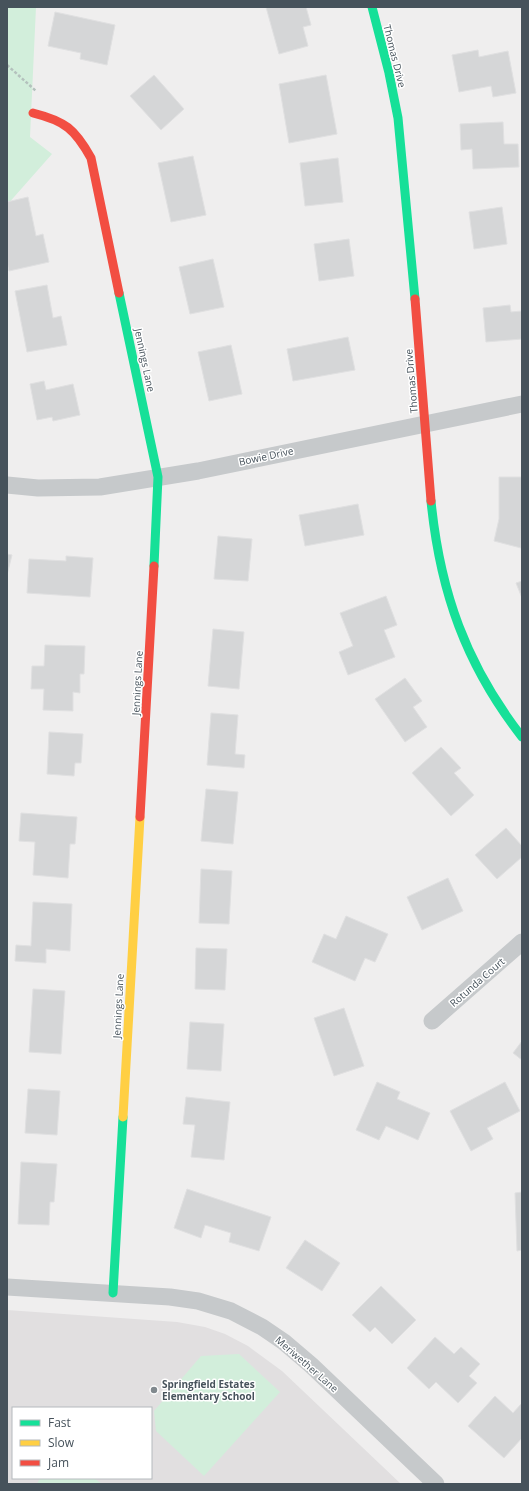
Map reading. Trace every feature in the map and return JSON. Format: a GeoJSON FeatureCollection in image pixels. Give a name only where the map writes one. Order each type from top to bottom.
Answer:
{"type":"FeatureCollection","features":[{"type":"Feature","properties":{"kind":"street","name":"Thomas Drive"},"geometry":{"type":"LineString","coordinates":[[372,7],[389,72],[398,118],[434,519],[439,558],[452,607],[468,651],[490,693],[511,724],[522,737]]}},
{"type":"Feature","properties":{"kind":"street","name":"Jennings Lane"},"geometry":{"type":"LineString","coordinates":[[33,113],[53,118],[70,128],[83,141],[91,158],[158,478],[113,1293]]}},
{"type":"Feature","properties":{"kind":"street","name":"Bowie Drive"},"geometry":{"type":"LineString","coordinates":[[7,485],[38,488],[100,487],[158,478],[522,404]]}},
{"type":"Feature","properties":{"kind":"street","name":"Rotunda Court"},"geometry":{"type":"LineString","coordinates":[[432,1021],[522,942]]}},
{"type":"Feature","properties":{"kind":"street","name":"Meriwether Lane"},"geometry":{"type":"LineString","coordinates":[[7,1287],[170,1297],[198,1301],[231,1311],[262,1327],[284,1342],[311,1365],[436,1484]]}},
{"type":"Feature","properties":{"kind":"path"},"geometry":{"type":"LineString","coordinates":[[7,65],[39,94],[46,116]]}},
{"type":"Feature","properties":{"kind":"shaded area","name":"Springfield Estates Elementary School"},"geometry":{"type":"Polygon","coordinates":[[[7,1310],[177,1322],[205,1327],[225,1334],[248,1346],[282,1371],[401,1484],[7,1484],[7,1310]]]}},
{"type":"Feature","properties":{"kind":"green space"},"geometry":{"type":"Polygon","coordinates":[[[7,7],[36,7],[30,137],[52,154],[7,205],[7,7]]]}},
{"type":"Feature","properties":{"kind":"green space"},"geometry":{"type":"Polygon","coordinates":[[[239,1354],[280,1392],[204,1476],[156,1431],[154,1411],[201,1356],[239,1354]]]}},
{"type":"Feature","properties":{"kind":"green space"},"geometry":{"type":"Polygon","coordinates":[[[40,1479],[95,1479],[102,1484],[37,1484],[40,1479]]]}},
{"type":"Feature","properties":{"kind":"building"},"geometry":{"type":"Polygon","coordinates":[[[266,7],[306,7],[311,25],[303,27],[308,46],[279,54],[266,7]]]}},
{"type":"Feature","properties":{"kind":"building"},"geometry":{"type":"Polygon","coordinates":[[[55,12],[115,25],[107,65],[80,59],[81,53],[48,46],[55,12]]]}},
{"type":"Feature","properties":{"kind":"building"},"geometry":{"type":"Polygon","coordinates":[[[478,50],[479,57],[508,51],[516,93],[493,97],[491,86],[459,92],[452,55],[478,50]]]}},
{"type":"Feature","properties":{"kind":"building"},"geometry":{"type":"Polygon","coordinates":[[[154,75],[184,109],[161,130],[130,96],[154,75]]]}},
{"type":"Feature","properties":{"kind":"building"},"geometry":{"type":"Polygon","coordinates":[[[326,75],[337,134],[289,143],[279,84],[326,75]]]}},
{"type":"Feature","properties":{"kind":"building"},"geometry":{"type":"Polygon","coordinates":[[[503,122],[504,144],[518,144],[519,167],[473,169],[472,149],[461,150],[460,124],[503,122]]]}},
{"type":"Feature","properties":{"kind":"building"},"geometry":{"type":"Polygon","coordinates":[[[193,156],[206,215],[171,222],[158,163],[193,156]]]}},
{"type":"Feature","properties":{"kind":"building"},"geometry":{"type":"Polygon","coordinates":[[[338,158],[343,202],[305,206],[300,163],[338,158]]]}},
{"type":"Feature","properties":{"kind":"building"},"geometry":{"type":"Polygon","coordinates":[[[28,197],[36,236],[43,234],[49,262],[9,271],[7,262],[7,202],[28,197]]]}},
{"type":"Feature","properties":{"kind":"building"},"geometry":{"type":"Polygon","coordinates":[[[502,207],[507,244],[474,249],[469,212],[502,207]]]}},
{"type":"Feature","properties":{"kind":"building"},"geometry":{"type":"Polygon","coordinates":[[[349,239],[354,276],[319,281],[314,244],[349,239]]]}},
{"type":"Feature","properties":{"kind":"building"},"geometry":{"type":"Polygon","coordinates":[[[213,259],[224,307],[190,314],[179,267],[213,259]]]}},
{"type":"Feature","properties":{"kind":"building"},"geometry":{"type":"Polygon","coordinates":[[[47,285],[53,318],[61,316],[67,345],[27,352],[15,291],[47,285]]]}},
{"type":"Feature","properties":{"kind":"building"},"geometry":{"type":"Polygon","coordinates":[[[510,305],[511,312],[522,311],[522,339],[486,342],[483,308],[510,305]]]}},
{"type":"Feature","properties":{"kind":"building"},"geometry":{"type":"Polygon","coordinates":[[[348,337],[355,370],[293,381],[287,349],[348,337]]]}},
{"type":"Feature","properties":{"kind":"building"},"geometry":{"type":"Polygon","coordinates":[[[231,345],[242,394],[209,401],[198,352],[231,345]]]}},
{"type":"Feature","properties":{"kind":"building"},"geometry":{"type":"Polygon","coordinates":[[[44,381],[46,390],[73,384],[80,415],[53,421],[52,417],[37,420],[30,384],[44,381]]]}},
{"type":"Feature","properties":{"kind":"building"},"geometry":{"type":"Polygon","coordinates":[[[499,477],[522,477],[521,548],[494,541],[499,519],[499,477]]]}},
{"type":"Feature","properties":{"kind":"building"},"geometry":{"type":"Polygon","coordinates":[[[358,504],[364,535],[305,546],[299,515],[358,504]]]}},
{"type":"Feature","properties":{"kind":"building"},"geometry":{"type":"Polygon","coordinates":[[[218,536],[252,539],[248,581],[214,579],[218,536]]]}},
{"type":"Feature","properties":{"kind":"building"},"geometry":{"type":"Polygon","coordinates":[[[7,554],[12,555],[7,575],[7,554]]]}},
{"type":"Feature","properties":{"kind":"building"},"geometry":{"type":"Polygon","coordinates":[[[66,556],[93,558],[90,597],[27,593],[29,559],[66,561],[66,556]]]}},
{"type":"Feature","properties":{"kind":"building"},"geometry":{"type":"Polygon","coordinates":[[[522,581],[522,598],[516,583],[522,581]]]}},
{"type":"Feature","properties":{"kind":"building"},"geometry":{"type":"Polygon","coordinates":[[[386,596],[397,625],[384,630],[395,657],[348,675],[339,652],[353,646],[340,613],[386,596]]]}},
{"type":"Feature","properties":{"kind":"building"},"geometry":{"type":"Polygon","coordinates":[[[213,629],[244,632],[239,689],[208,686],[213,629]]]}},
{"type":"Feature","properties":{"kind":"building"},"geometry":{"type":"Polygon","coordinates":[[[45,645],[85,646],[84,674],[80,674],[80,693],[73,692],[73,711],[43,710],[44,689],[31,689],[32,666],[44,666],[45,645]]]}},
{"type":"Feature","properties":{"kind":"building"},"geometry":{"type":"Polygon","coordinates":[[[405,678],[422,701],[413,707],[427,727],[405,742],[375,699],[405,678]]]}},
{"type":"Feature","properties":{"kind":"building"},"geometry":{"type":"Polygon","coordinates":[[[211,713],[238,715],[235,754],[245,755],[244,768],[207,765],[211,713]]]}},
{"type":"Feature","properties":{"kind":"building"},"geometry":{"type":"Polygon","coordinates":[[[49,732],[83,734],[81,763],[75,763],[74,776],[47,774],[49,732]]]}},
{"type":"Feature","properties":{"kind":"building"},"geometry":{"type":"Polygon","coordinates":[[[441,747],[461,768],[454,773],[474,795],[451,816],[412,773],[441,747]]]}},
{"type":"Feature","properties":{"kind":"building"},"geometry":{"type":"Polygon","coordinates":[[[206,789],[238,792],[233,844],[201,841],[206,789]]]}},
{"type":"Feature","properties":{"kind":"building"},"geometry":{"type":"Polygon","coordinates":[[[21,813],[77,817],[75,844],[70,844],[68,878],[33,875],[35,842],[19,841],[21,813]]]}},
{"type":"Feature","properties":{"kind":"building"},"geometry":{"type":"Polygon","coordinates":[[[506,828],[522,846],[522,857],[497,879],[475,855],[506,828]]]}},
{"type":"Feature","properties":{"kind":"building"},"geometry":{"type":"Polygon","coordinates":[[[201,869],[232,871],[229,924],[199,923],[201,869]]]}},
{"type":"Feature","properties":{"kind":"building"},"geometry":{"type":"Polygon","coordinates":[[[448,878],[463,911],[422,930],[407,897],[448,878]]]}},
{"type":"Feature","properties":{"kind":"building"},"geometry":{"type":"Polygon","coordinates":[[[33,902],[72,904],[70,951],[46,949],[46,963],[15,961],[16,945],[31,946],[33,902]]]}},
{"type":"Feature","properties":{"kind":"building"},"geometry":{"type":"Polygon","coordinates":[[[346,916],[388,934],[375,962],[365,958],[355,981],[312,962],[324,934],[336,939],[346,916]]]}},
{"type":"Feature","properties":{"kind":"building"},"geometry":{"type":"Polygon","coordinates":[[[196,948],[227,949],[225,990],[195,989],[196,948]]]}},
{"type":"Feature","properties":{"kind":"building"},"geometry":{"type":"Polygon","coordinates":[[[33,989],[65,991],[61,1054],[29,1052],[33,989]]]}},
{"type":"Feature","properties":{"kind":"building"},"geometry":{"type":"Polygon","coordinates":[[[344,1008],[364,1066],[334,1076],[314,1018],[344,1008]]]}},
{"type":"Feature","properties":{"kind":"building"},"geometry":{"type":"Polygon","coordinates":[[[190,1022],[224,1024],[221,1071],[187,1069],[190,1022]]]}},
{"type":"Feature","properties":{"kind":"building"},"geometry":{"type":"Polygon","coordinates":[[[522,1041],[522,1060],[513,1053],[522,1041]]]}},
{"type":"Feature","properties":{"kind":"building"},"geometry":{"type":"Polygon","coordinates":[[[377,1082],[400,1092],[397,1099],[430,1113],[418,1140],[386,1126],[379,1140],[356,1130],[377,1082]]]}},
{"type":"Feature","properties":{"kind":"building"},"geometry":{"type":"Polygon","coordinates":[[[505,1082],[520,1111],[487,1128],[493,1139],[471,1151],[450,1111],[505,1082]]]}},
{"type":"Feature","properties":{"kind":"building"},"geometry":{"type":"Polygon","coordinates":[[[28,1089],[60,1091],[57,1135],[25,1133],[28,1089]]]}},
{"type":"Feature","properties":{"kind":"building"},"geometry":{"type":"Polygon","coordinates":[[[186,1097],[230,1102],[224,1160],[191,1157],[195,1125],[183,1124],[186,1097]]]}},
{"type":"Feature","properties":{"kind":"building"},"geometry":{"type":"Polygon","coordinates":[[[21,1162],[57,1164],[54,1202],[50,1202],[49,1225],[18,1224],[21,1162]]]}},
{"type":"Feature","properties":{"kind":"building"},"geometry":{"type":"Polygon","coordinates":[[[187,1189],[271,1217],[259,1251],[229,1242],[231,1233],[205,1225],[201,1238],[174,1228],[187,1189]]]}},
{"type":"Feature","properties":{"kind":"building"},"geometry":{"type":"Polygon","coordinates":[[[522,1192],[522,1250],[517,1251],[515,1193],[522,1192]]]}},
{"type":"Feature","properties":{"kind":"building"},"geometry":{"type":"Polygon","coordinates":[[[305,1240],[340,1263],[322,1291],[286,1268],[305,1240]]]}},
{"type":"Feature","properties":{"kind":"building"},"geometry":{"type":"Polygon","coordinates":[[[381,1286],[416,1320],[392,1344],[375,1327],[370,1332],[352,1315],[381,1286]]]}},
{"type":"Feature","properties":{"kind":"building"},"geometry":{"type":"Polygon","coordinates":[[[435,1337],[454,1354],[461,1347],[480,1364],[469,1376],[477,1383],[458,1403],[436,1382],[429,1389],[407,1368],[435,1337]]]}},
{"type":"Feature","properties":{"kind":"building"},"geometry":{"type":"Polygon","coordinates":[[[495,1396],[513,1413],[521,1404],[522,1405],[522,1438],[504,1458],[468,1426],[495,1396]]]}},
{"type":"Feature","properties":{"kind":"traffic: fast"},"geometry":{"type":"LineString","coordinates":[[372,7],[389,73],[398,118],[415,299]]}},
{"type":"Feature","properties":{"kind":"traffic: fast"},"geometry":{"type":"LineString","coordinates":[[119,293],[158,477],[154,566]]}},
{"type":"Feature","properties":{"kind":"traffic: fast"},"geometry":{"type":"LineString","coordinates":[[431,501],[441,566],[449,597],[459,626],[485,683],[502,710],[522,737]]}},
{"type":"Feature","properties":{"kind":"traffic: fast"},"geometry":{"type":"LineString","coordinates":[[113,1293],[123,1117]]}},
{"type":"Feature","properties":{"kind":"traffic: slow"},"geometry":{"type":"LineString","coordinates":[[123,1117],[140,817]]}},
{"type":"Feature","properties":{"kind":"traffic: jam"},"geometry":{"type":"LineString","coordinates":[[33,113],[53,119],[68,128],[80,140],[91,158],[119,293]]}},
{"type":"Feature","properties":{"kind":"traffic: jam"},"geometry":{"type":"LineString","coordinates":[[415,299],[431,501]]}},
{"type":"Feature","properties":{"kind":"traffic: jam"},"geometry":{"type":"LineString","coordinates":[[140,817],[154,566]]}},
{"type":"Feature","properties":{"kind":"place","name":"Springfield Estates Elementary School"},"geometry":{"type":"Point","coordinates":[154,1390]}}]}
